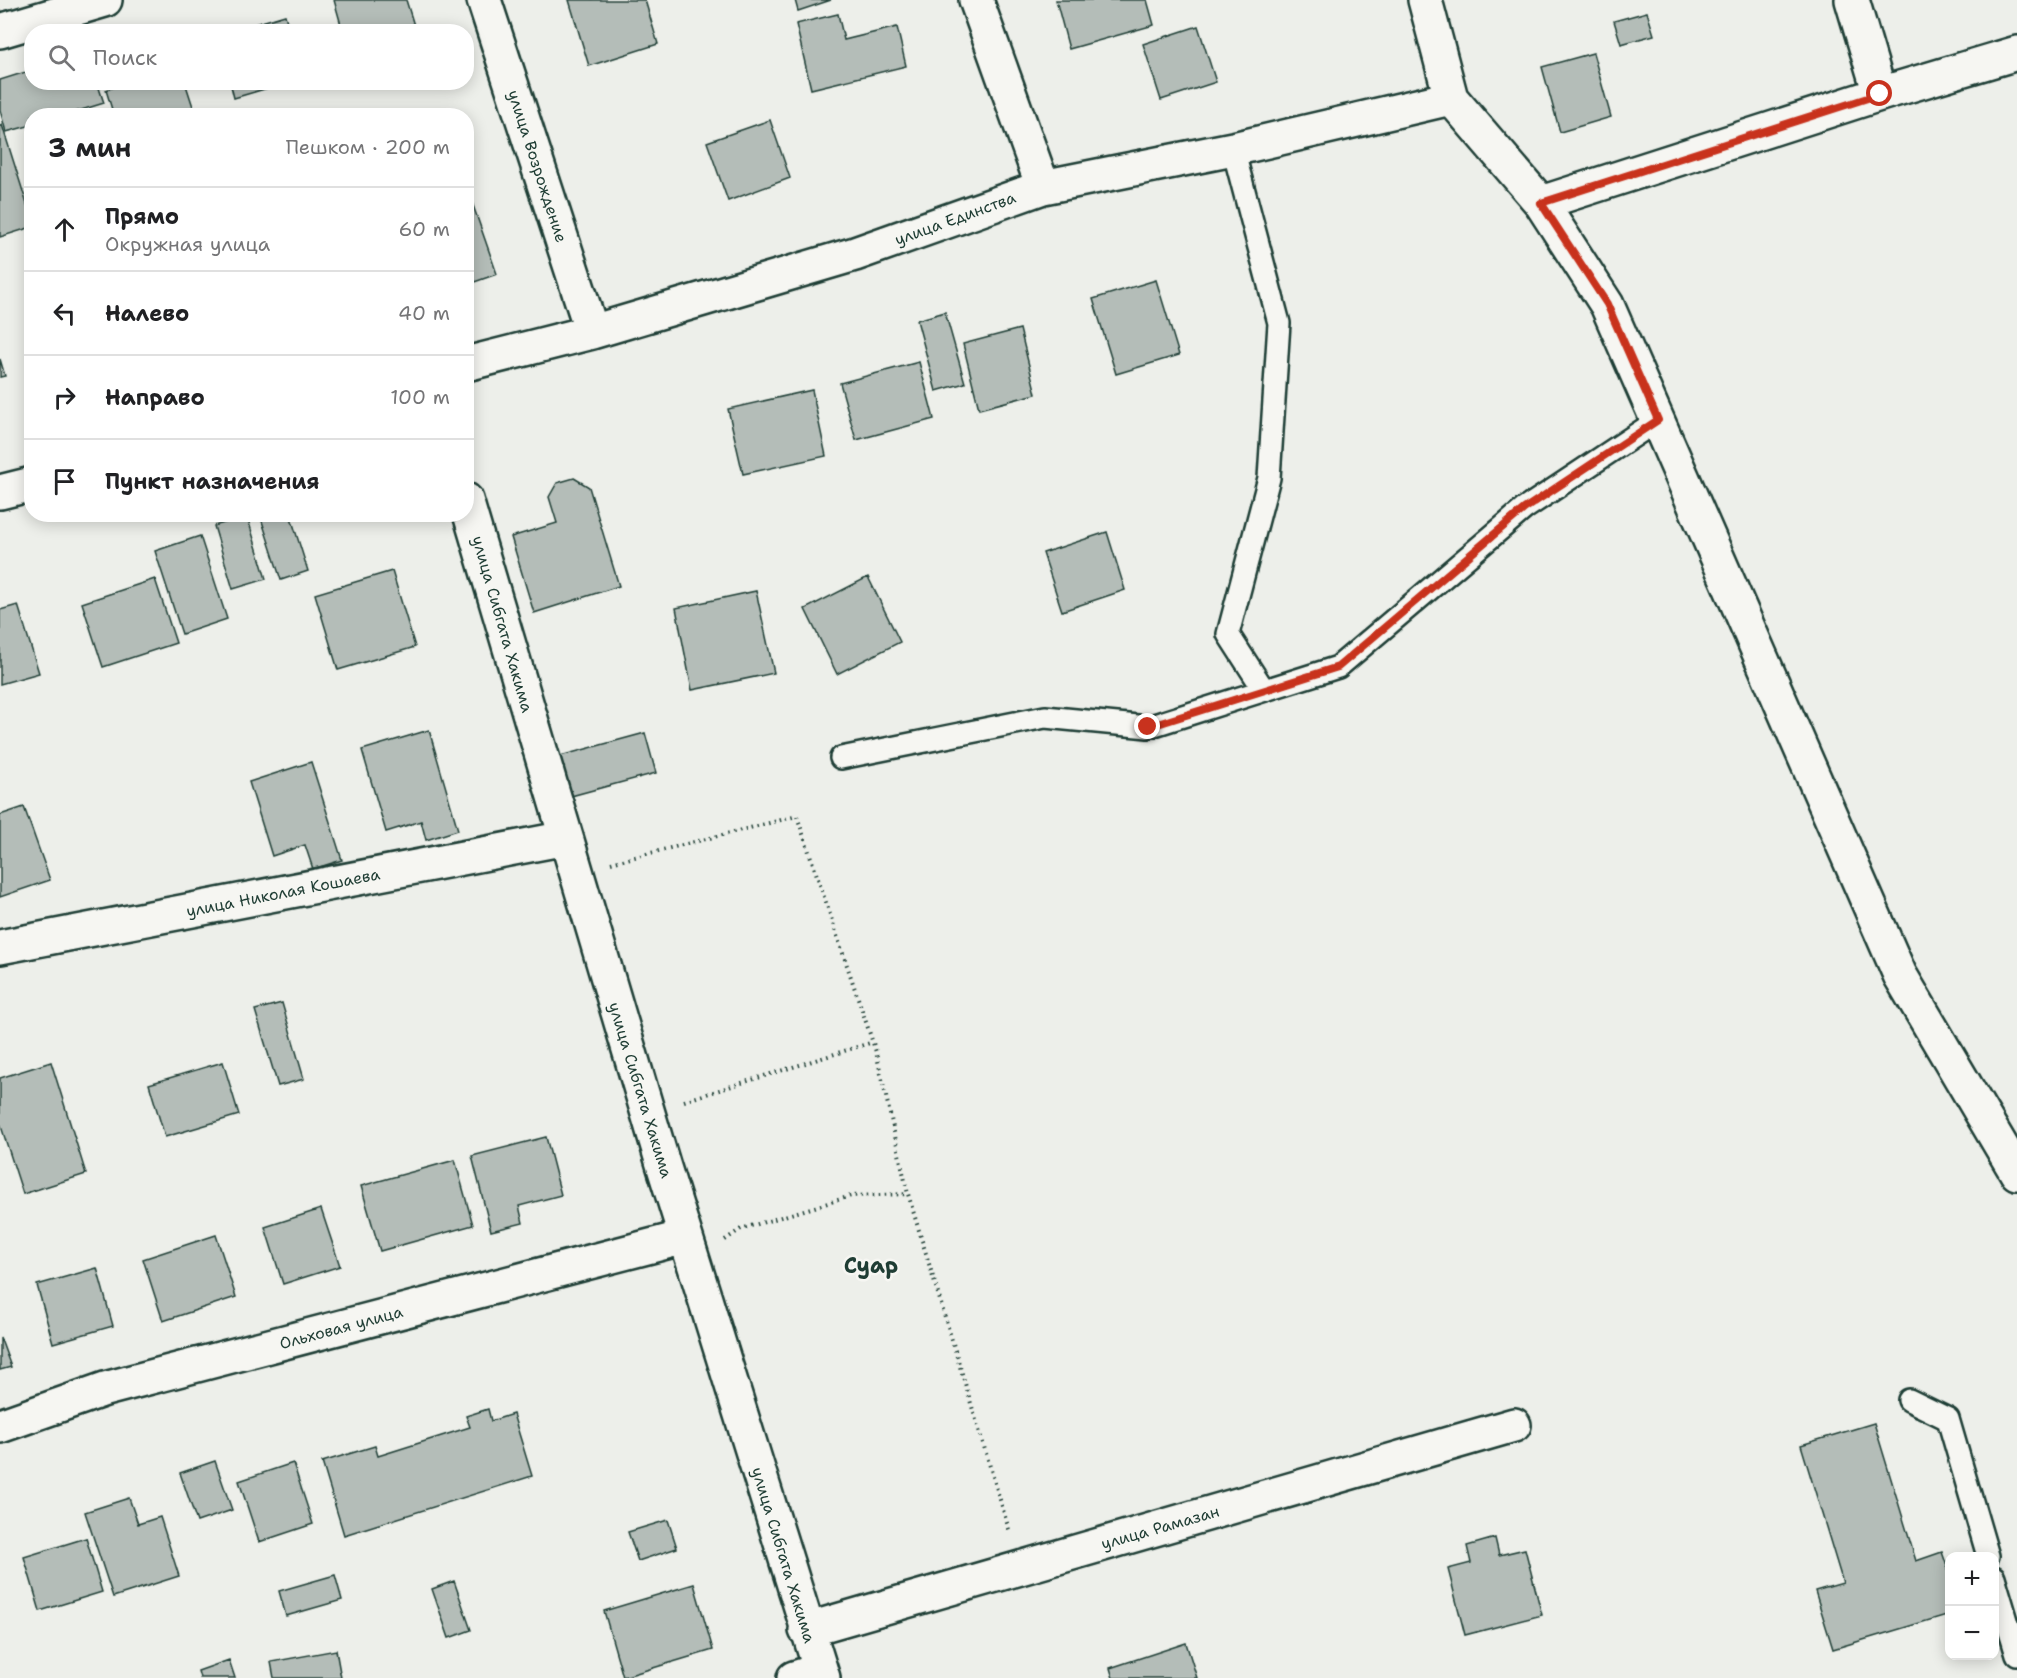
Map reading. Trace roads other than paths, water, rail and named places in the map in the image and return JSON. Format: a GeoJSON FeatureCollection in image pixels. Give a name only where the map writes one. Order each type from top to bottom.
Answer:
{"type":"FeatureCollection","features":[{"type":"Feature","properties":{"kind":"street"},"geometry":{"type":"LineString","coordinates":[[0,31],[105,0]]}},
{"type":"Feature","properties":{"kind":"street","name":"улица Возрождение"},"geometry":{"type":"LineString","coordinates":[[484,0],[592,332]]}},
{"type":"Feature","properties":{"kind":"street"},"geometry":{"type":"LineString","coordinates":[[976,0],[1043,187]]}},
{"type":"Feature","properties":{"kind":"street"},"geometry":{"type":"LineString","coordinates":[[1425,0],[1451,98],[1541,203],[1607,304],[1900,975],[2017,1173]]}},
{"type":"Feature","properties":{"kind":"street"},"geometry":{"type":"LineString","coordinates":[[1852,0],[1880,94]]}},
{"type":"Feature","properties":{"kind":"street"},"geometry":{"type":"LineString","coordinates":[[1541,203],[1880,94],[2017,53]]}},
{"type":"Feature","properties":{"kind":"street","name":"улица Единства"},"geometry":{"type":"LineString","coordinates":[[474,362],[592,332],[855,254],[1043,187],[1233,149],[1451,98]]}},
{"type":"Feature","properties":{"kind":"street"},"geometry":{"type":"LineString","coordinates":[[0,492],[24,486]]}},
{"type":"Feature","properties":{"kind":"street","name":"улица Сибгата Хакима"},"geometry":{"type":"LineString","coordinates":[[473,522],[575,872],[806,1630],[812,1675]]}},
{"type":"Feature","properties":{"kind":"street","name":"улица Николая Кошаева"},"geometry":{"type":"LineString","coordinates":[[0,947],[566,838]]}},
{"type":"Feature","properties":{"kind":"street","name":"Ольховая улица"},"geometry":{"type":"LineString","coordinates":[[0,1426],[105,1389],[689,1250]]}},
{"type":"Feature","properties":{"kind":"street","name":"улица Рамазан"},"geometry":{"type":"LineString","coordinates":[[806,1630],[1514,1425]]}},
{"type":"Feature","properties":{"kind":"lane"},"geometry":{"type":"LineString","coordinates":[[1233,149],[1279,323],[1269,478],[1228,634],[1264,690]]}},
{"type":"Feature","properties":{"kind":"lane"},"geometry":{"type":"LineString","coordinates":[[841,758],[1044,717],[1148,727],[1338,667],[1524,509],[1658,420]]}},
{"type":"Feature","properties":{"kind":"lane"},"geometry":{"type":"LineString","coordinates":[[1909,1400],[1948,1419],[1987,1552]]}},
{"type":"Feature","properties":{"kind":"lane"},"geometry":{"type":"LineString","coordinates":[[1999,1591],[2017,1654]]}},
{"type":"Feature","properties":{"kind":"district","name":"Суар"},"geometry":{"type":"Point","coordinates":[871,1265]}}]}
